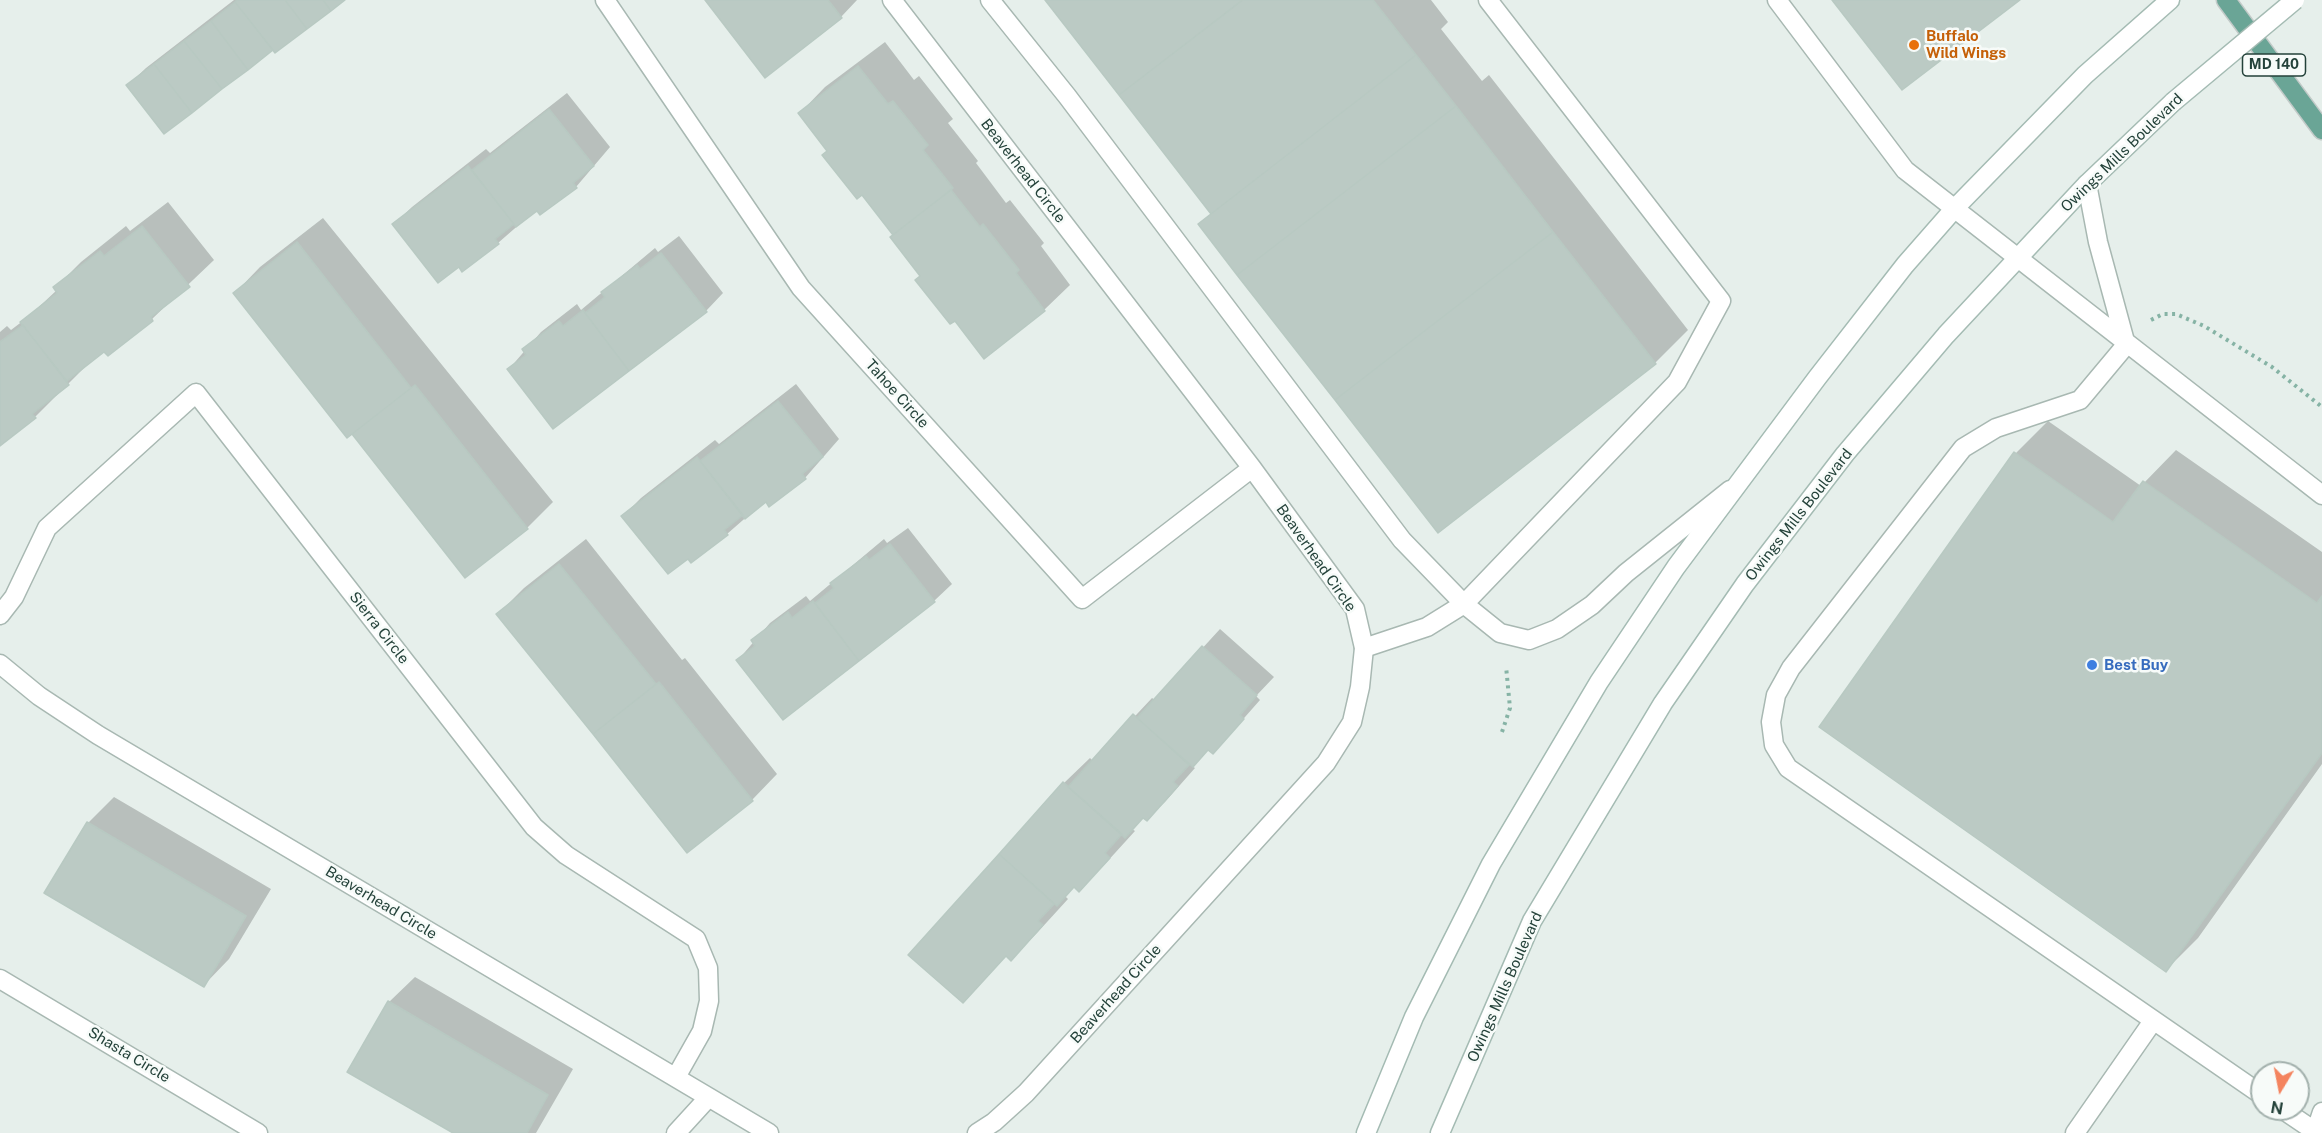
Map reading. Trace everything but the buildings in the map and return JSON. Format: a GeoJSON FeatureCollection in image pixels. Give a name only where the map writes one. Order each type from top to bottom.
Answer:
{"type":"FeatureCollection","features":[{"type":"Feature","properties":{"kind":"main road","name":"MD 140"},"geometry":{"type":"LineString","coordinates":[[2226,0],[2322,130]]}},
{"type":"Feature","properties":{"kind":"street","name":"Tahoe Circle"},"geometry":{"type":"LineString","coordinates":[[605,0],[801,288],[1082,599],[1252,468]]}},
{"type":"Feature","properties":{"kind":"street","name":"Beaverhead Circle"},"geometry":{"type":"LineString","coordinates":[[892,0],[1252,468],[1355,609],[1364,648],[1360,687],[1352,722],[1326,763],[1026,1093],[994,1122],[976,1133]]}},
{"type":"Feature","properties":{"kind":"street"},"geometry":{"type":"LineString","coordinates":[[990,0],[1067,96],[1402,540],[1464,604],[1500,633],[1529,640],[1557,629],[1592,605],[1626,573],[1733,487]]}},
{"type":"Feature","properties":{"kind":"street"},"geometry":{"type":"LineString","coordinates":[[1364,648],[1427,627],[1464,604],[1677,382],[1721,301],[1488,0]]}},
{"type":"Feature","properties":{"kind":"street"},"geometry":{"type":"LineString","coordinates":[[1777,0],[1905,170],[2126,345],[2322,495]]}},
{"type":"Feature","properties":{"kind":"street"},"geometry":{"type":"LineString","coordinates":[[1366,1133],[1414,1017],[1491,864],[1599,682],[1733,487],[1905,265],[1955,208],[2030,129],[2124,39],[2170,0]]}},
{"type":"Feature","properties":{"kind":"street","name":"Owings Mills Boulevard"},"geometry":{"type":"LineString","coordinates":[[1440,1133],[1532,921],[1663,703],[1745,584],[1845,454],[1946,335],[2086,184],[2173,102],[2295,0]]}},
{"type":"Feature","properties":{"kind":"street"},"geometry":{"type":"LineString","coordinates":[[2086,184],[2097,242],[2126,345]]}},
{"type":"Feature","properties":{"kind":"street"},"geometry":{"type":"LineString","coordinates":[[2126,345],[2080,400],[1996,428],[1963,448],[1791,668],[1776,695],[1771,723],[1774,745],[1788,768],[2250,1087]]}},
{"type":"Feature","properties":{"kind":"street","name":"Sierra Circle"},"geometry":{"type":"LineString","coordinates":[[0,615],[14,597],[47,528],[196,393],[534,826],[566,855],[696,939],[708,968],[709,1001],[702,1031],[676,1077]]}},
{"type":"Feature","properties":{"kind":"street","name":"Beaverhead Circle"},"geometry":{"type":"LineString","coordinates":[[0,664],[39,696],[98,735],[769,1133]]}},
{"type":"Feature","properties":{"kind":"street","name":"Shasta Circle"},"geometry":{"type":"LineString","coordinates":[[0,979],[258,1133]]}},
{"type":"Feature","properties":{"kind":"street"},"geometry":{"type":"LineString","coordinates":[[2075,1133],[2153,1020]]}},
{"type":"Feature","properties":{"kind":"street"},"geometry":{"type":"LineString","coordinates":[[676,1133],[708,1098]]}},
{"type":"Feature","properties":{"kind":"street"},"geometry":{"type":"LineString","coordinates":[[2298,1121],[2315,1133],[2322,1112]]}},
{"type":"Feature","properties":{"kind":"path"},"geometry":{"type":"LineString","coordinates":[[2126,345],[2150,320],[2163,314],[2176,314],[2204,326],[2272,367],[2322,407]]}},
{"type":"Feature","properties":{"kind":"path"},"geometry":{"type":"LineString","coordinates":[[1500,633],[1509,681],[1510,708],[1502,732]]}},
{"type":"Feature","properties":{"kind":"place","name":"Buffalo Wild Wings"},"geometry":{"type":"Point","coordinates":[1914,45]}},
{"type":"Feature","properties":{"kind":"place","name":"Best Buy"},"geometry":{"type":"Point","coordinates":[2092,665]}}]}
